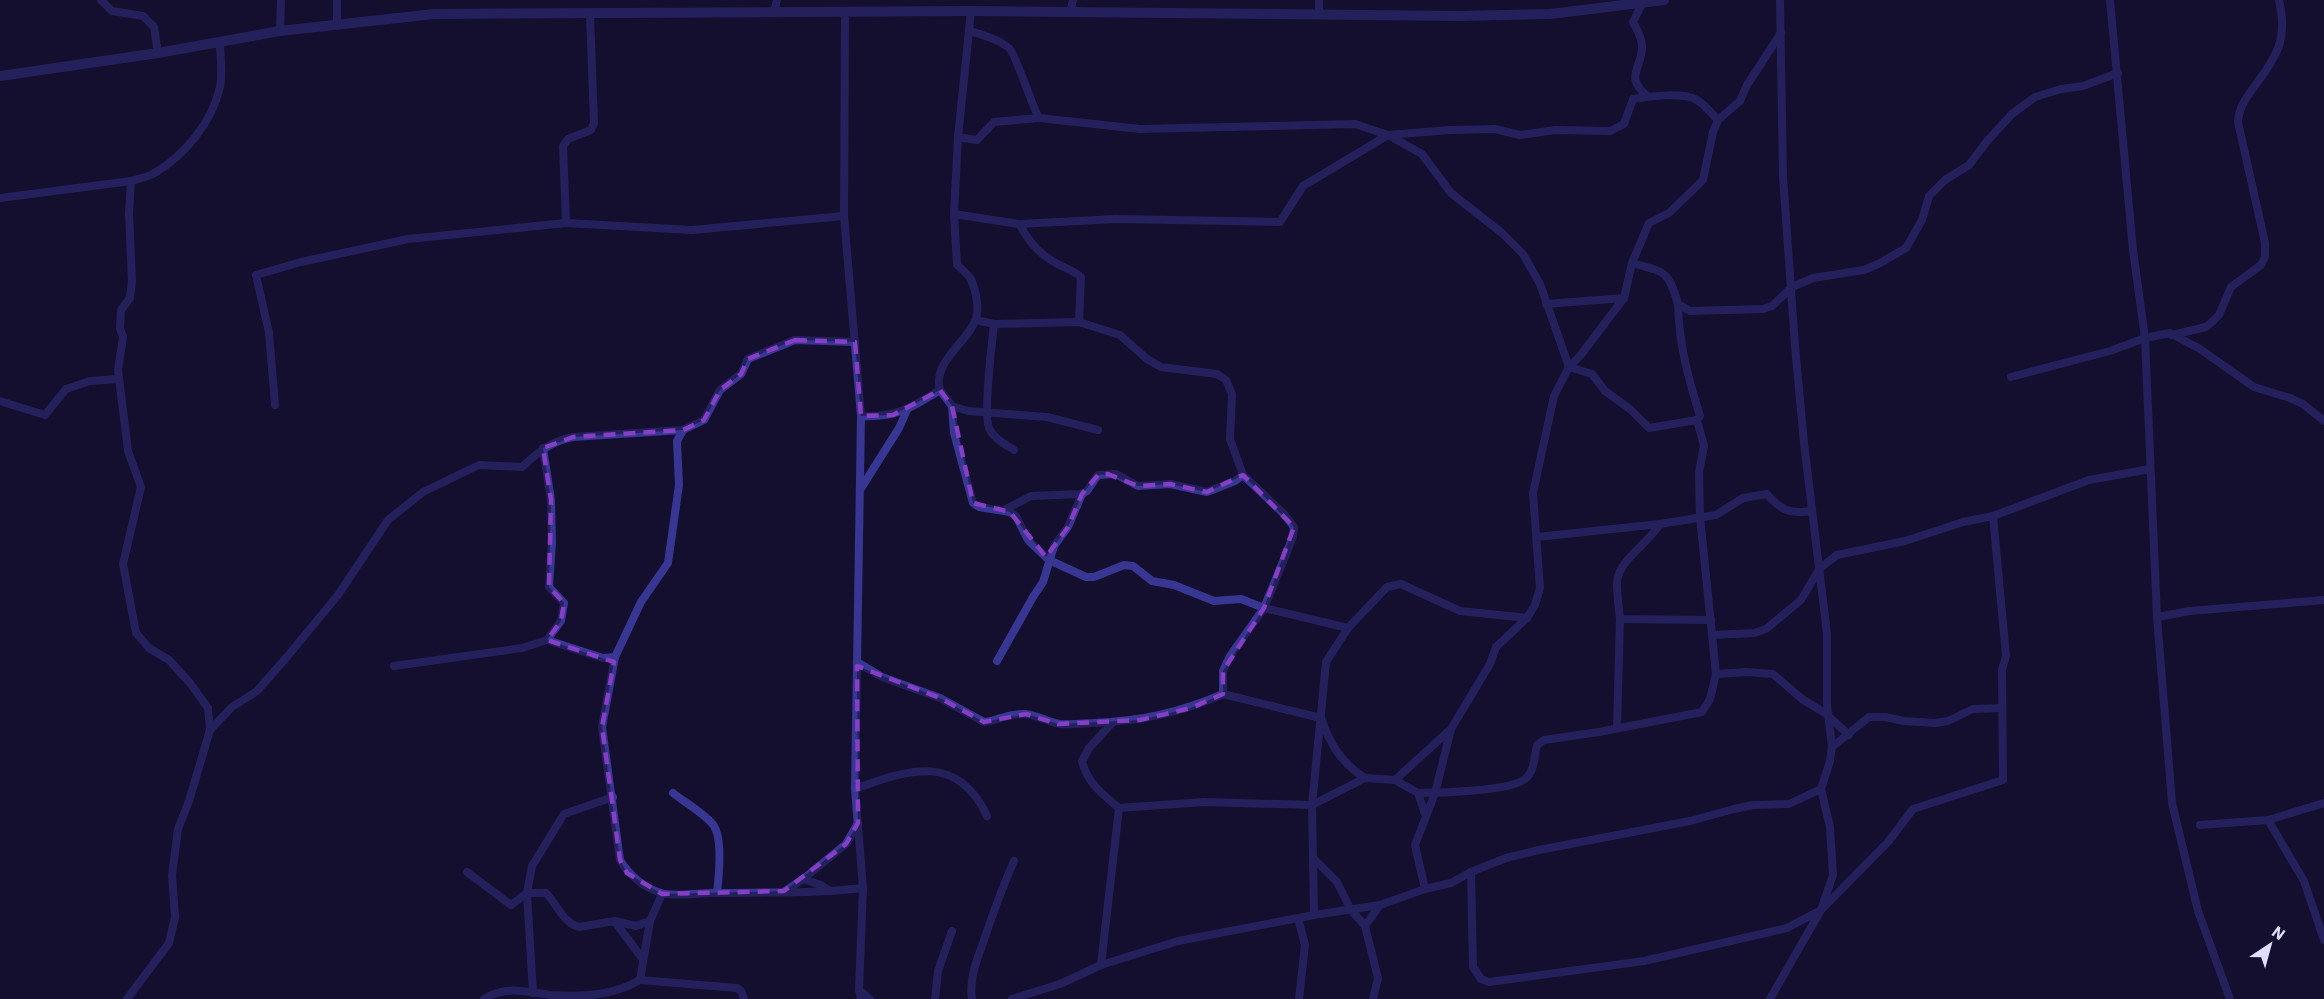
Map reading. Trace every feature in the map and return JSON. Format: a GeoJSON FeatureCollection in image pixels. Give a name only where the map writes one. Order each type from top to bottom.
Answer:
{"type":"FeatureCollection","features":[{"type":"Feature","properties":{"kind":"street"},"geometry":{"type":"LineString","coordinates":[[100,0],[112,11],[142,16],[154,27],[158,53]]}},
{"type":"Feature","properties":{"kind":"street"},"geometry":{"type":"LineString","coordinates":[[280,31],[281,0]]}},
{"type":"Feature","properties":{"kind":"street"},"geometry":{"type":"LineString","coordinates":[[337,0],[337,25]]}},
{"type":"Feature","properties":{"kind":"street"},"geometry":{"type":"LineString","coordinates":[[774,12],[777,0]]}},
{"type":"Feature","properties":{"kind":"street"},"geometry":{"type":"LineString","coordinates":[[1070,12],[1073,0]]}},
{"type":"Feature","properties":{"kind":"street"},"geometry":{"type":"LineString","coordinates":[[1319,0],[1319,14]]}},
{"type":"Feature","properties":{"kind":"street"},"geometry":{"type":"LineString","coordinates":[[0,76],[158,53],[280,31],[434,14],[971,11],[1461,16],[1550,14],[1664,0]]}},
{"type":"Feature","properties":{"kind":"street"},"geometry":{"type":"LineString","coordinates":[[1770,999],[1821,910],[1833,875],[1830,827],[1821,789],[1832,747],[1827,705],[1827,634],[1796,357],[1783,177],[1780,0]]}},
{"type":"Feature","properties":{"kind":"street"},"geometry":{"type":"LineString","coordinates":[[2110,0],[2133,250],[2145,338],[2157,617],[2172,803],[2198,911],[2230,999]]}},
{"type":"Feature","properties":{"kind":"street"},"geometry":{"type":"LineString","coordinates":[[2172,335],[2206,327],[2212,322],[2219,315],[2231,287],[2261,265],[2265,257],[2265,243],[2238,122],[2239,111],[2245,99],[2273,58],[2282,36],[2284,21],[2279,0]]}},
{"type":"Feature","properties":{"kind":"street"},"geometry":{"type":"LineString","coordinates":[[1643,2],[1634,22],[1641,38],[1642,50],[1634,74],[1636,87],[1647,96]]}},
{"type":"Feature","properties":{"kind":"street"},"geometry":{"type":"LineString","coordinates":[[971,11],[958,137],[954,214],[957,265],[972,278],[978,306],[976,320],[941,370],[938,381],[940,390],[952,406],[957,444],[973,503],[979,507],[1010,512],[1016,516],[1028,540],[1049,560],[1086,577],[1094,577],[1124,565],[1133,566],[1152,581],[1174,585],[1205,599],[1214,601],[1241,599],[1264,608],[1348,628]]}},
{"type":"Feature","properties":{"kind":"street"},"geometry":{"type":"LineString","coordinates":[[845,12],[844,216],[861,416],[855,789],[863,888],[860,994],[870,999]]}},
{"type":"Feature","properties":{"kind":"street"},"geometry":{"type":"LineString","coordinates":[[566,224],[563,146],[568,139],[591,130],[594,123],[590,14]]}},
{"type":"Feature","properties":{"kind":"street"},"geometry":{"type":"LineString","coordinates":[[970,31],[991,38],[1011,50],[1039,118]]}},
{"type":"Feature","properties":{"kind":"street"},"geometry":{"type":"LineString","coordinates":[[1425,888],[1415,845],[1434,793],[1451,729],[1490,664],[1496,647],[1527,618],[1540,588],[1533,493],[1554,396],[1569,367],[1624,298],[1632,263],[1649,223],[1669,213],[1703,180],[1713,132],[1718,120],[1740,101],[1747,85],[1781,33]]}},
{"type":"Feature","properties":{"kind":"street"},"geometry":{"type":"LineString","coordinates":[[0,198],[131,180],[152,175],[194,139],[210,116],[220,86],[220,41]]}},
{"type":"Feature","properties":{"kind":"street"},"geometry":{"type":"LineString","coordinates":[[1678,304],[1690,311],[1763,309],[1772,306],[1792,287],[1813,278],[1864,270],[1906,248],[1922,220],[1929,196],[1946,180],[1969,165],[2012,114],[2035,97],[2061,89],[2083,86],[2118,73]]}},
{"type":"Feature","properties":{"kind":"street"},"geometry":{"type":"LineString","coordinates":[[954,214],[1019,224],[1116,219],[1280,222],[1304,186],[1388,135],[1495,129],[1520,135],[1555,130],[1610,131],[1623,124],[1633,99],[1647,96],[1683,96],[1696,99],[1718,120]]}},
{"type":"Feature","properties":{"kind":"street"},"geometry":{"type":"LineString","coordinates":[[958,137],[977,140],[994,122],[1039,118],[1140,129],[1355,124],[1388,135],[1422,153],[1451,193],[1502,233],[1523,254],[1540,284],[1569,367]]}},
{"type":"Feature","properties":{"kind":"street"},"geometry":{"type":"LineString","coordinates":[[127,999],[169,943],[175,917],[172,875],[178,830],[210,730],[208,708],[190,683],[169,660],[149,648],[136,633],[123,564],[141,487],[128,451],[118,379],[123,337],[120,328],[121,310],[130,298],[132,281],[129,213],[131,180]]}},
{"type":"Feature","properties":{"kind":"street"},"geometry":{"type":"LineString","coordinates":[[275,405],[269,333],[256,275],[408,238],[566,224],[692,230],[844,216]]}},
{"type":"Feature","properties":{"kind":"street"},"geometry":{"type":"LineString","coordinates":[[1019,224],[1034,247],[1052,262],[1071,269],[1081,277],[1079,322]]}},
{"type":"Feature","properties":{"kind":"street"},"geometry":{"type":"LineString","coordinates":[[1321,718],[1330,742],[1340,758],[1352,770],[1365,778],[1395,780],[1418,793],[1434,793],[1514,785],[1526,778],[1533,768],[1537,745],[1544,740],[1702,712],[1710,699],[1716,674],[1700,517],[1699,472],[1704,446],[1697,420],[1700,416],[1684,363],[1680,344],[1678,304],[1672,284],[1663,271],[1632,263]]}},
{"type":"Feature","properties":{"kind":"street"},"geometry":{"type":"LineString","coordinates":[[1546,304],[1624,298]]}},
{"type":"Feature","properties":{"kind":"street"},"geometry":{"type":"LineString","coordinates":[[976,320],[994,324],[1079,322],[1120,335],[1147,359],[1161,367],[1217,374],[1226,380],[1232,394],[1230,439],[1243,475],[1294,526],[1293,537],[1264,608],[1230,656],[1223,671],[1223,694]]}},
{"type":"Feature","properties":{"kind":"street"},"geometry":{"type":"LineString","coordinates":[[994,324],[987,412],[989,428],[998,440],[1014,450]]}},
{"type":"Feature","properties":{"kind":"street"},"geometry":{"type":"LineString","coordinates":[[2011,377],[2110,351],[2161,333],[2170,333],[2200,349],[2254,387],[2303,404],[2324,421]]}},
{"type":"Feature","properties":{"kind":"street"},"geometry":{"type":"LineString","coordinates":[[210,730],[232,707],[257,691],[338,595],[388,520],[423,492],[479,465],[522,467],[543,448],[557,440],[683,430],[704,420],[720,390],[741,374],[748,359],[795,340],[855,342]]}},
{"type":"Feature","properties":{"kind":"street"},"geometry":{"type":"LineString","coordinates":[[1569,367],[1592,374],[1605,392],[1630,409],[1648,428],[1697,420]]}},
{"type":"Feature","properties":{"kind":"street"},"geometry":{"type":"LineString","coordinates":[[0,401],[45,415],[66,389],[90,381],[118,379]]}},
{"type":"Feature","properties":{"kind":"street"},"geometry":{"type":"LineString","coordinates":[[861,416],[893,415],[907,410],[940,390]]}},
{"type":"Feature","properties":{"kind":"street"},"geometry":{"type":"LineString","coordinates":[[952,406],[968,411],[1047,417],[1098,430]]}},
{"type":"Feature","properties":{"kind":"street"},"geometry":{"type":"LineString","coordinates":[[859,491],[899,428],[907,410]]}},
{"type":"Feature","properties":{"kind":"street"},"geometry":{"type":"LineString","coordinates":[[683,430],[677,441],[679,485],[668,562],[641,602],[615,657],[602,727],[620,860],[627,873],[662,894],[831,892],[863,888]]}},
{"type":"Feature","properties":{"kind":"street"},"geometry":{"type":"LineString","coordinates":[[543,448],[551,500],[552,543],[549,586],[564,603],[561,621],[547,640]]}},
{"type":"Feature","properties":{"kind":"street"},"geometry":{"type":"LineString","coordinates":[[1713,635],[1754,633],[1766,629],[1801,600],[1820,568],[1837,555],[1905,542],[1963,522],[1993,516],[2090,480],[2150,469]]}},
{"type":"Feature","properties":{"kind":"street"},"geometry":{"type":"LineString","coordinates":[[1004,510],[1031,496],[1082,494],[1087,491],[1098,475],[1116,474],[1138,486],[1170,484],[1207,492],[1235,481],[1243,475]]}},
{"type":"Feature","properties":{"kind":"street"},"geometry":{"type":"LineString","coordinates":[[997,661],[1043,582],[1054,546],[1068,527],[1082,494]]}},
{"type":"Feature","properties":{"kind":"street"},"geometry":{"type":"LineString","coordinates":[[1537,537],[1660,524],[1716,515],[1743,498],[1767,494],[1778,508],[1797,513],[1812,511]]}},
{"type":"Feature","properties":{"kind":"street"},"geometry":{"type":"LineString","coordinates":[[1471,872],[1473,967],[1481,979],[1489,982],[1644,961],[1787,928],[1821,910],[1888,842],[1913,809],[2003,780],[2002,669],[2007,656],[1993,516]]}},
{"type":"Feature","properties":{"kind":"street"},"geometry":{"type":"LineString","coordinates":[[1617,728],[1620,619],[1617,576],[1628,561],[1654,535],[1660,524]]}},
{"type":"Feature","properties":{"kind":"street"},"geometry":{"type":"LineString","coordinates":[[1314,915],[1312,805],[1326,662],[1348,628],[1387,587],[1401,584],[1460,611],[1527,618]]}},
{"type":"Feature","properties":{"kind":"street"},"geometry":{"type":"LineString","coordinates":[[2157,617],[2190,611],[2324,600]]}},
{"type":"Feature","properties":{"kind":"street"},"geometry":{"type":"LineString","coordinates":[[1620,619],[1711,620]]}},
{"type":"Feature","properties":{"kind":"street"},"geometry":{"type":"LineString","coordinates":[[394,666],[522,648],[547,640],[603,658],[615,657]]}},
{"type":"Feature","properties":{"kind":"street"},"geometry":{"type":"LineString","coordinates":[[857,662],[882,677],[940,698],[984,722],[991,722],[1009,714],[1041,717],[1058,724],[1140,720],[1191,708],[1223,694],[1321,718]]}},
{"type":"Feature","properties":{"kind":"street"},"geometry":{"type":"LineString","coordinates":[[1716,674],[1746,672],[1773,674],[1802,699],[1825,713],[1849,735]]}},
{"type":"Feature","properties":{"kind":"street"},"geometry":{"type":"LineString","coordinates":[[1832,747],[1869,717],[1885,717],[1904,722],[1935,723],[1948,721],[1973,709],[2002,708]]}},
{"type":"Feature","properties":{"kind":"street"},"geometry":{"type":"LineString","coordinates":[[1113,722],[1089,748],[1082,760],[1084,771],[1098,790],[1119,808],[1204,802],[1312,805],[1365,778]]}},
{"type":"Feature","properties":{"kind":"street"},"geometry":{"type":"LineString","coordinates":[[1395,780],[1451,729]]}},
{"type":"Feature","properties":{"kind":"street"},"geometry":{"type":"LineString","coordinates":[[855,789],[903,774],[937,771],[951,775],[971,789],[987,816]]}},
{"type":"Feature","properties":{"kind":"street"},"geometry":{"type":"LineString","coordinates":[[1012,999],[1060,984],[1101,965],[1178,941],[1380,905],[1425,888],[1451,883],[1506,858],[1636,833],[1753,805],[1789,804],[1821,789]]}},
{"type":"Feature","properties":{"kind":"street"},"geometry":{"type":"LineString","coordinates":[[673,793],[708,819],[715,827],[720,870],[717,893]]}},
{"type":"Feature","properties":{"kind":"street"},"geometry":{"type":"LineString","coordinates":[[1418,793],[1425,814]]}},
{"type":"Feature","properties":{"kind":"street"},"geometry":{"type":"LineString","coordinates":[[533,993],[527,893],[532,866],[564,814],[613,797]]}},
{"type":"Feature","properties":{"kind":"street"},"geometry":{"type":"LineString","coordinates":[[2200,825],[2268,820],[2324,803]]}},
{"type":"Feature","properties":{"kind":"street"},"geometry":{"type":"LineString","coordinates":[[1101,965],[1119,808]]}},
{"type":"Feature","properties":{"kind":"street"},"geometry":{"type":"LineString","coordinates":[[2268,820],[2304,881],[2324,940]]}},
{"type":"Feature","properties":{"kind":"street"},"geometry":{"type":"LineString","coordinates":[[784,891],[803,879],[846,844],[858,824]]}},
{"type":"Feature","properties":{"kind":"street"},"geometry":{"type":"LineString","coordinates":[[1313,858],[1337,882],[1351,910],[1365,926],[1378,978],[1373,999]]}},
{"type":"Feature","properties":{"kind":"street"},"geometry":{"type":"LineString","coordinates":[[972,999],[970,986],[974,964],[990,917],[1014,861]]}},
{"type":"Feature","properties":{"kind":"street"},"geometry":{"type":"LineString","coordinates":[[468,872],[529,916]]}},
{"type":"Feature","properties":{"kind":"street"},"geometry":{"type":"LineString","coordinates":[[803,879],[821,885],[831,892]]}},
{"type":"Feature","properties":{"kind":"street"},"geometry":{"type":"LineString","coordinates":[[512,905],[527,893],[546,893],[557,909],[574,926],[615,921],[636,926],[650,921]]}},
{"type":"Feature","properties":{"kind":"street"},"geometry":{"type":"LineString","coordinates":[[640,980],[650,921],[662,894]]}},
{"type":"Feature","properties":{"kind":"street"},"geometry":{"type":"LineString","coordinates":[[1365,926],[1380,905]]}},
{"type":"Feature","properties":{"kind":"street"},"geometry":{"type":"LineString","coordinates":[[1298,918],[1305,945],[1299,999]]}},
{"type":"Feature","properties":{"kind":"street"},"geometry":{"type":"LineString","coordinates":[[615,921],[642,958]]}},
{"type":"Feature","properties":{"kind":"street"},"geometry":{"type":"LineString","coordinates":[[935,999],[938,971],[952,931]]}},
{"type":"Feature","properties":{"kind":"street"},"geometry":{"type":"LineString","coordinates":[[484,999],[493,993],[506,990],[565,995],[605,994],[624,989],[640,980],[737,988],[744,999]]}},
{"type":"Feature","properties":{"kind":"highlighted area"},"geometry":{"type":"Polygon","coordinates":[[[795,340],[855,342],[861,416],[893,415],[940,390],[952,406],[973,503],[1010,512],[1046,557],[1068,527],[1082,494],[1098,475],[1108,474],[1138,486],[1170,484],[1207,492],[1243,475],[1294,527],[1264,608],[1223,671],[1223,694],[1191,708],[1140,720],[1058,724],[1026,714],[984,722],[940,698],[857,666],[858,823],[846,844],[784,891],[662,894],[627,873],[620,860],[602,727],[614,662],[547,640],[561,621],[564,603],[549,587],[551,500],[543,448],[573,437],[683,430],[704,420],[720,390],[741,374],[748,359],[795,340]]]}}]}
